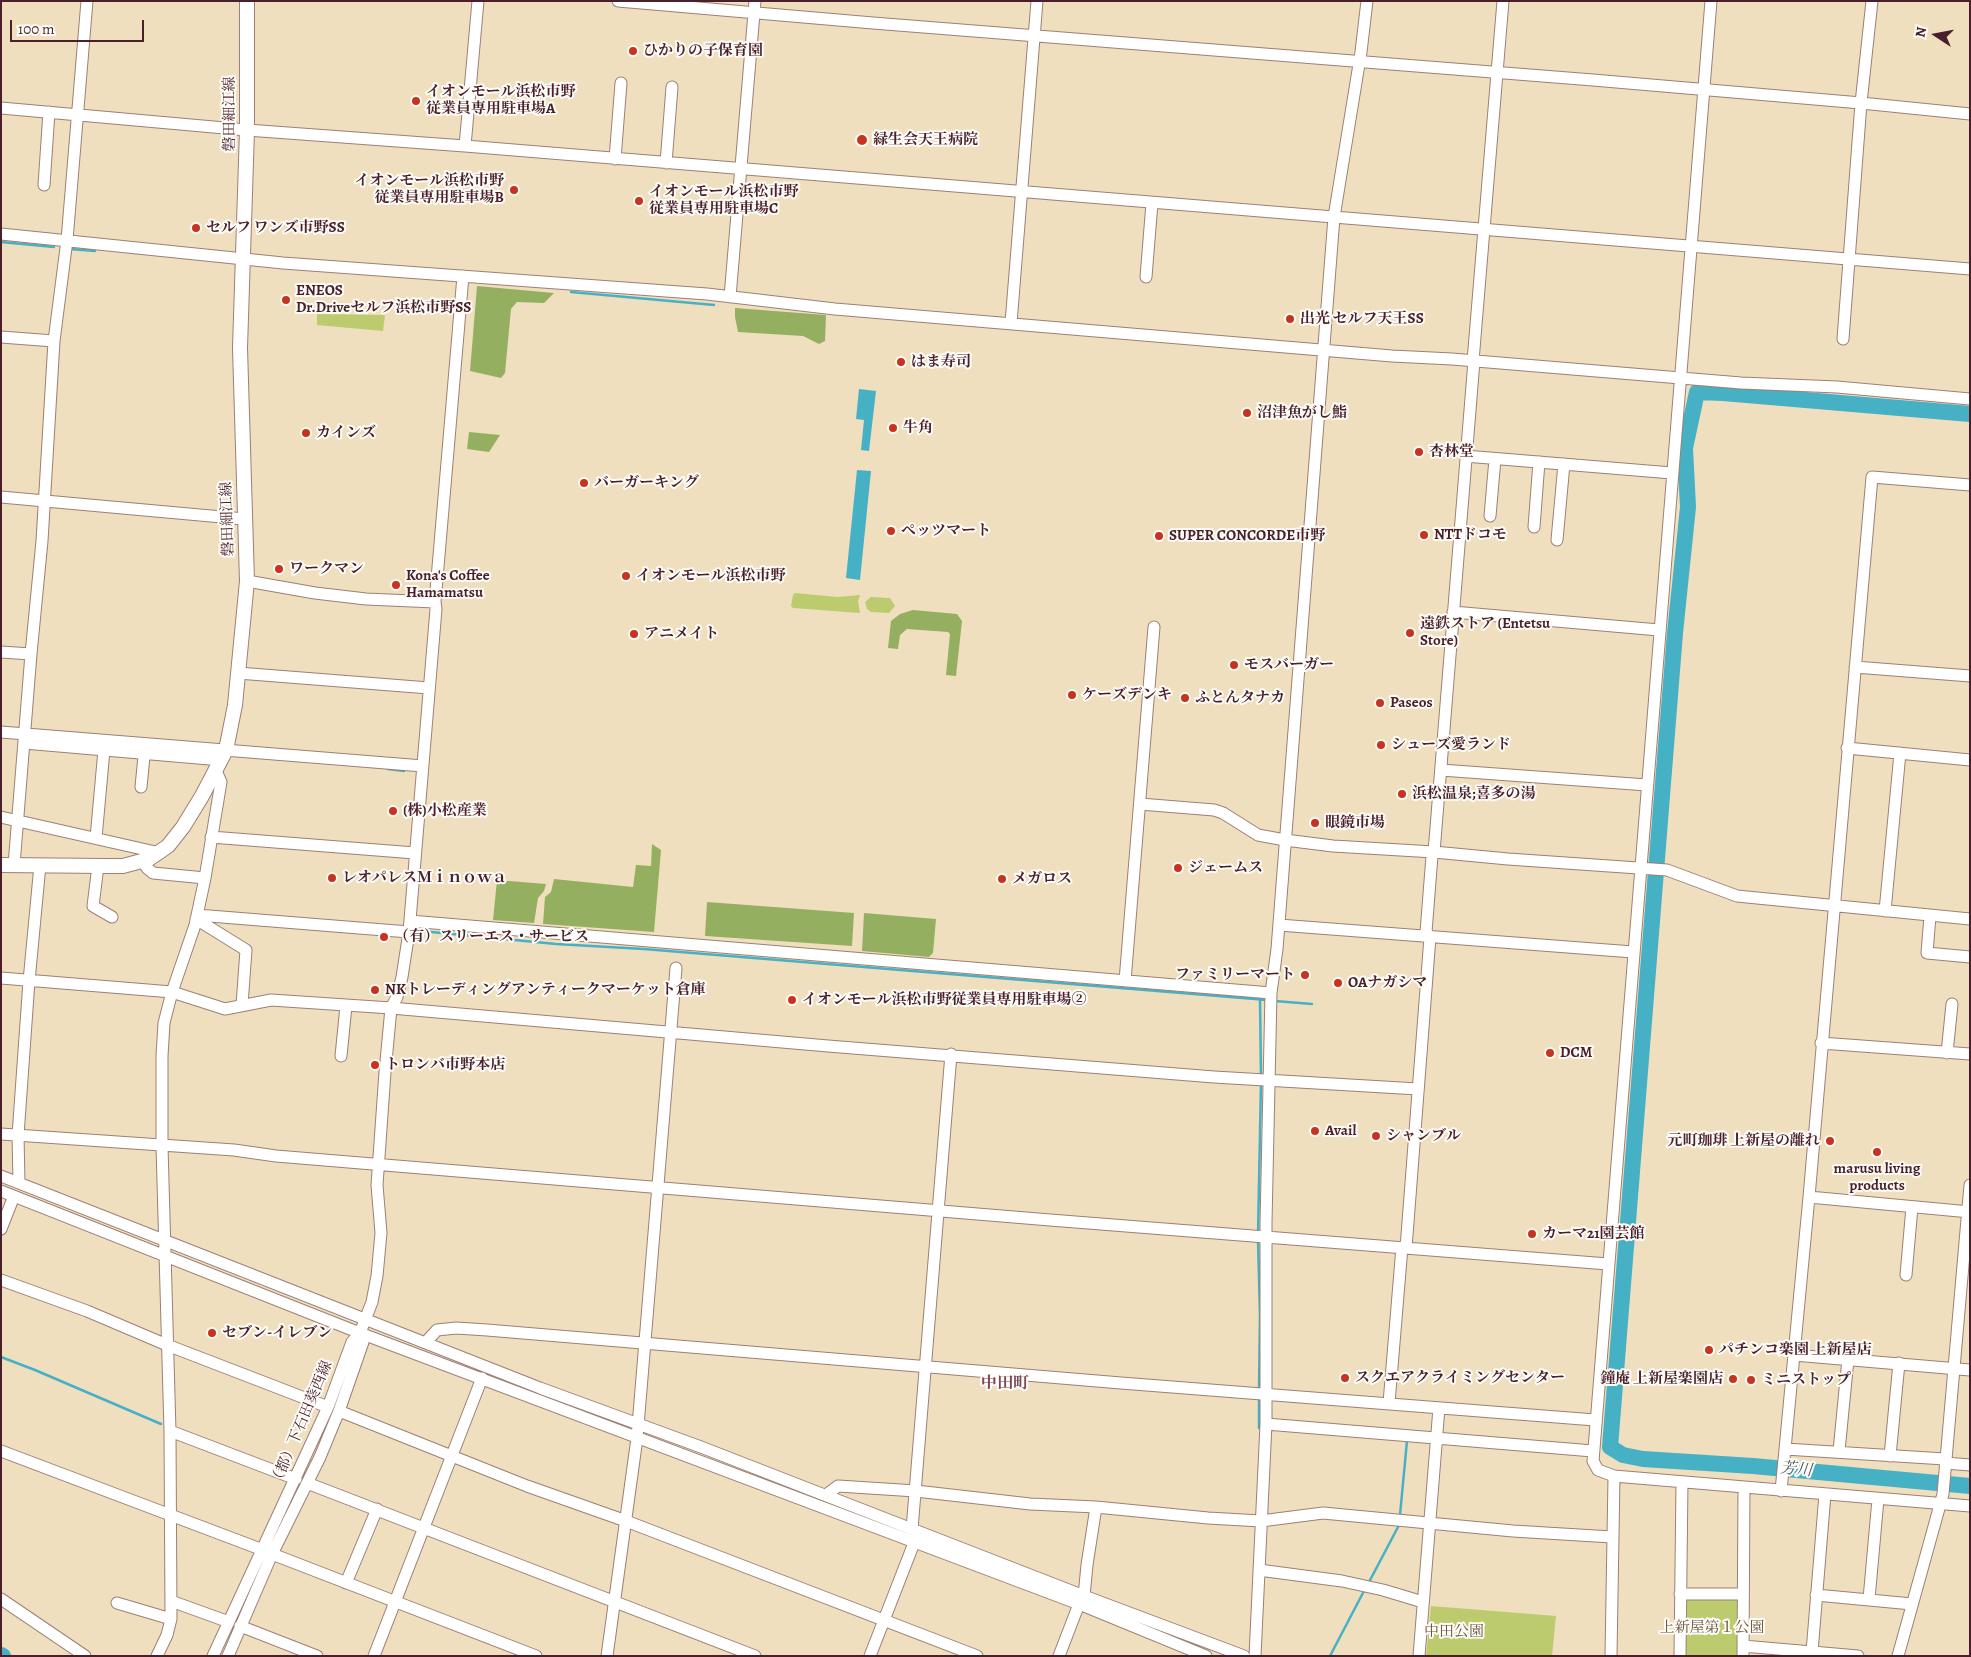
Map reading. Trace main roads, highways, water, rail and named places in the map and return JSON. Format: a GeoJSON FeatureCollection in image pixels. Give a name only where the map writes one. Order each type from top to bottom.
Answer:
{"type":"FeatureCollection","features":[{"type":"Feature","properties":{"kind":"main road","name":"磐田細江線"},"geometry":{"type":"LineString","coordinates":[[8,865],[123,866],[143,861],[160,853],[168,846],[190,818],[221,760],[236,705],[247,581],[240,348],[247,130],[247,1]]}},
{"type":"Feature","properties":{"kind":"water"},"geometry":{"type":"Polygon","coordinates":[[[859,389],[876,391],[869,451],[861,450],[864,420],[856,419],[859,389]]]}},
{"type":"Feature","properties":{"kind":"water"},"geometry":{"type":"Polygon","coordinates":[[[857,470],[871,471],[860,580],[846,578],[857,470]]]}},
{"type":"Feature","properties":{"kind":"waterway"},"geometry":{"type":"LineString","coordinates":[[1,242],[54,247]]}},
{"type":"Feature","properties":{"kind":"waterway"},"geometry":{"type":"LineString","coordinates":[[70,249],[95,251]]}},
{"type":"Feature","properties":{"kind":"waterway"},"geometry":{"type":"LineString","coordinates":[[571,292],[714,305]]}},
{"type":"Feature","properties":{"kind":"waterway","name":"芳川"},"geometry":{"type":"LineString","coordinates":[[1970,414],[1697,392],[1685,448],[1688,507],[1675,633],[1610,1447],[1623,1455],[1643,1459],[1753,1466],[1970,1486]]}},
{"type":"Feature","properties":{"kind":"waterway"},"geometry":{"type":"LineString","coordinates":[[388,769],[404,771]]}},
{"type":"Feature","properties":{"kind":"waterway"},"geometry":{"type":"LineString","coordinates":[[421,931],[556,944],[644,949],[1267,1000]]}},
{"type":"Feature","properties":{"kind":"waterway"},"geometry":{"type":"LineString","coordinates":[[1260,1000],[1261,1077]]}},
{"type":"Feature","properties":{"kind":"waterway"},"geometry":{"type":"LineString","coordinates":[[1275,1001],[1312,1004]]}},
{"type":"Feature","properties":{"kind":"waterway"},"geometry":{"type":"LineString","coordinates":[[1258,1234],[1261,1082]]}},
{"type":"Feature","properties":{"kind":"waterway"},"geometry":{"type":"LineString","coordinates":[[1258,1240],[1259,1389]]}},
{"type":"Feature","properties":{"kind":"waterway"},"geometry":{"type":"LineString","coordinates":[[1,1357],[161,1424]]}},
{"type":"Feature","properties":{"kind":"waterway"},"geometry":{"type":"LineString","coordinates":[[1259,1397],[1259,1428],[1263,1428]]}},
{"type":"Feature","properties":{"kind":"waterway"},"geometry":{"type":"LineString","coordinates":[[1400,1515],[1407,1441],[1405,1441]]}},
{"type":"Feature","properties":{"kind":"waterway"},"geometry":{"type":"LineString","coordinates":[[1368,1584],[1398,1527]]}},
{"type":"Feature","properties":{"kind":"waterway"},"geometry":{"type":"LineString","coordinates":[[1330,1656],[1365,1589]]}},
{"type":"Feature","properties":{"kind":"place","name":"ひかりの子保育園"},"geometry":{"type":"Point","coordinates":[633,51]}},
{"type":"Feature","properties":{"kind":"place","name":"イオンモール浜松市野 従業員専用駐車場A"},"geometry":{"type":"Point","coordinates":[416,101]}},
{"type":"Feature","properties":{"kind":"place","name":"緑生会天王病院"},"geometry":{"type":"Point","coordinates":[862,140]}},
{"type":"Feature","properties":{"kind":"place","name":"イオンモール浜松市野 従業員専用駐車場B"},"geometry":{"type":"Point","coordinates":[514,190]}},
{"type":"Feature","properties":{"kind":"place","name":"イオンモール浜松市野 従業員専用駐車場C"},"geometry":{"type":"Point","coordinates":[639,201]}},
{"type":"Feature","properties":{"kind":"place","name":"セルフ ワンズ市野SS"},"geometry":{"type":"Point","coordinates":[196,228]}},
{"type":"Feature","properties":{"kind":"place","name":"ENEOS Dr.Driveセルフ浜松市野SS"},"geometry":{"type":"Point","coordinates":[286,300]}},
{"type":"Feature","properties":{"kind":"place","name":"出光 セルフ天王SS"},"geometry":{"type":"Point","coordinates":[1290,319]}},
{"type":"Feature","properties":{"kind":"place","name":"はま寿司"},"geometry":{"type":"Point","coordinates":[901,362]}},
{"type":"Feature","properties":{"kind":"place","name":"沼津魚がし鮨"},"geometry":{"type":"Point","coordinates":[1247,413]}},
{"type":"Feature","properties":{"kind":"place","name":"牛角"},"geometry":{"type":"Point","coordinates":[893,428]}},
{"type":"Feature","properties":{"kind":"place","name":"カインズ"},"geometry":{"type":"Point","coordinates":[306,433]}},
{"type":"Feature","properties":{"kind":"place","name":"杏林堂"},"geometry":{"type":"Point","coordinates":[1419,452]}},
{"type":"Feature","properties":{"kind":"place","name":"バーガーキング"},"geometry":{"type":"Point","coordinates":[584,483]}},
{"type":"Feature","properties":{"kind":"place","name":"ペッツマート"},"geometry":{"type":"Point","coordinates":[891,531]}},
{"type":"Feature","properties":{"kind":"place","name":"NTTドコモ"},"geometry":{"type":"Point","coordinates":[1424,535]}},
{"type":"Feature","properties":{"kind":"place","name":"SUPER CONCORDE市野"},"geometry":{"type":"Point","coordinates":[1159,536]}},
{"type":"Feature","properties":{"kind":"place","name":"ワークマン"},"geometry":{"type":"Point","coordinates":[279,569]}},
{"type":"Feature","properties":{"kind":"place","name":"イオンモール浜松市野"},"geometry":{"type":"Point","coordinates":[626,576]}},
{"type":"Feature","properties":{"kind":"place","name":"Kona's Coffee Hamamatsu"},"geometry":{"type":"Point","coordinates":[396,585]}},
{"type":"Feature","properties":{"kind":"place","name":"遠鉄ストア (Entetsu Store)"},"geometry":{"type":"Point","coordinates":[1410,633]}},
{"type":"Feature","properties":{"kind":"place","name":"アニメイト"},"geometry":{"type":"Point","coordinates":[634,634]}},
{"type":"Feature","properties":{"kind":"place","name":"モスバーガー"},"geometry":{"type":"Point","coordinates":[1234,665]}},
{"type":"Feature","properties":{"kind":"place","name":"ケーズデンキ"},"geometry":{"type":"Point","coordinates":[1072,695]}},
{"type":"Feature","properties":{"kind":"place","name":"ふとんタナカ"},"geometry":{"type":"Point","coordinates":[1185,698]}},
{"type":"Feature","properties":{"kind":"place","name":"Paseos"},"geometry":{"type":"Point","coordinates":[1380,703]}},
{"type":"Feature","properties":{"kind":"place","name":"シューズ愛ランド"},"geometry":{"type":"Point","coordinates":[1381,745]}},
{"type":"Feature","properties":{"kind":"place","name":"浜松温泉;喜多の湯"},"geometry":{"type":"Point","coordinates":[1402,794]}},
{"type":"Feature","properties":{"kind":"place","name":"(株)小松産業"},"geometry":{"type":"Point","coordinates":[393,811]}},
{"type":"Feature","properties":{"kind":"place","name":"眼鏡市場"},"geometry":{"type":"Point","coordinates":[1315,823]}},
{"type":"Feature","properties":{"kind":"place","name":"ジェームス"},"geometry":{"type":"Point","coordinates":[1178,868]}},
{"type":"Feature","properties":{"kind":"place","name":"レオパレスＭｉｎｏｗａ"},"geometry":{"type":"Point","coordinates":[332,878]}},
{"type":"Feature","properties":{"kind":"place","name":"メガロス"},"geometry":{"type":"Point","coordinates":[1002,879]}},
{"type":"Feature","properties":{"kind":"place","name":"（有）スリーエス・サービス"},"geometry":{"type":"Point","coordinates":[384,937]}},
{"type":"Feature","properties":{"kind":"place","name":"ファミリーマート"},"geometry":{"type":"Point","coordinates":[1305,975]}},
{"type":"Feature","properties":{"kind":"place","name":"OAナガシマ"},"geometry":{"type":"Point","coordinates":[1338,983]}},
{"type":"Feature","properties":{"kind":"place","name":"NKトレーディングアンティークマーケット倉庫"},"geometry":{"type":"Point","coordinates":[375,990]}},
{"type":"Feature","properties":{"kind":"place","name":"イオンモール浜松市野従業員専用駐車場②"},"geometry":{"type":"Point","coordinates":[792,1000]}},
{"type":"Feature","properties":{"kind":"place","name":"DCM"},"geometry":{"type":"Point","coordinates":[1550,1053]}},
{"type":"Feature","properties":{"kind":"place","name":"トロンバ市野本店"},"geometry":{"type":"Point","coordinates":[375,1065]}},
{"type":"Feature","properties":{"kind":"place","name":"Avail"},"geometry":{"type":"Point","coordinates":[1315,1131]}},
{"type":"Feature","properties":{"kind":"place","name":"シャンブル"},"geometry":{"type":"Point","coordinates":[1376,1136]}},
{"type":"Feature","properties":{"kind":"place","name":"元町珈琲 上新屋の離れ"},"geometry":{"type":"Point","coordinates":[1830,1141]}},
{"type":"Feature","properties":{"kind":"place","name":"marusu living products"},"geometry":{"type":"Point","coordinates":[1877,1152]}},
{"type":"Feature","properties":{"kind":"place","name":"カーマ21園芸館"},"geometry":{"type":"Point","coordinates":[1532,1234]}},
{"type":"Feature","properties":{"kind":"place","name":"セブン-イレブン"},"geometry":{"type":"Point","coordinates":[212,1333]}},
{"type":"Feature","properties":{"kind":"place","name":"パチンコ楽園 上新屋店"},"geometry":{"type":"Point","coordinates":[1709,1350]}},
{"type":"Feature","properties":{"kind":"place","name":"スクエアクライミングセンター"},"geometry":{"type":"Point","coordinates":[1345,1378]}},
{"type":"Feature","properties":{"kind":"place","name":"鐘庵 上新屋楽園店"},"geometry":{"type":"Point","coordinates":[1733,1379]}},
{"type":"Feature","properties":{"kind":"place","name":"ミニストップ"},"geometry":{"type":"Point","coordinates":[1751,1380]}},
{"type":"Feature","properties":{"kind":"district","name":"中田町"},"geometry":{"type":"Point","coordinates":[1005,1384]}},
{"type":"Feature","properties":{"kind":"park label","name":"上新屋第１公園"},"geometry":{"type":"Point","coordinates":[1712,1628]}},
{"type":"Feature","properties":{"kind":"park label","name":"中田公園"},"geometry":{"type":"Point","coordinates":[1454,1632]}}]}
